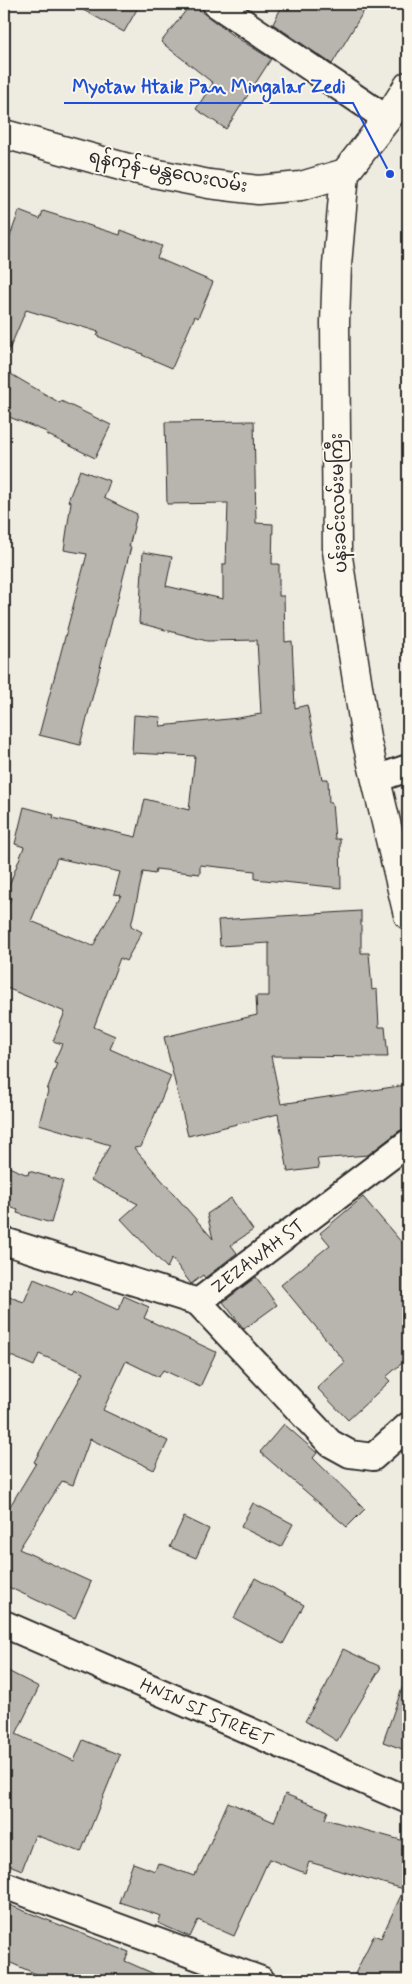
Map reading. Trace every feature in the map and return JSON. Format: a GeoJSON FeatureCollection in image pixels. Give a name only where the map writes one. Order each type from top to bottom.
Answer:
{"type":"FeatureCollection","features":[{"type":"Feature","properties":{"kind":"main road"},"geometry":{"type":"LineString","coordinates":[[345,173],[387,119],[408,86]]}},
{"type":"Feature","properties":{"kind":"main road","name":"ရန်ကုန်-မန္တလေးလမ်း"},"geometry":{"type":"LineString","coordinates":[[4,134],[128,168],[209,184],[249,189],[258,190],[301,186],[345,173]]}},
{"type":"Feature","properties":{"kind":"main road","name":"ပန်းခင်းလမ်းမကြီး"},"geometry":{"type":"LineString","coordinates":[[345,173],[337,265],[335,322],[337,551],[366,738],[408,915]]}},
{"type":"Feature","properties":{"kind":"street"},"geometry":{"type":"LineString","coordinates":[[216,4],[387,119]]}},
{"type":"Feature","properties":{"kind":"street"},"geometry":{"type":"LineString","coordinates":[[376,779],[408,768]]}},
{"type":"Feature","properties":{"kind":"street","name":"ZEZAWAH ST"},"geometry":{"type":"LineString","coordinates":[[4,1241],[198,1302],[408,1143]]}},
{"type":"Feature","properties":{"kind":"street"},"geometry":{"type":"LineString","coordinates":[[198,1302],[330,1443],[350,1454],[373,1457],[408,1426]]}},
{"type":"Feature","properties":{"kind":"street","name":"HNIN SI STREET"},"geometry":{"type":"LineString","coordinates":[[4,1624],[408,1800]]}},
{"type":"Feature","properties":{"kind":"street"},"geometry":{"type":"LineString","coordinates":[[4,1885],[261,1980]]}},
{"type":"Feature","properties":{"kind":"building"},"geometry":{"type":"Polygon","coordinates":[[[72,4],[140,4],[124,32],[72,4]]]}},
{"type":"Feature","properties":{"kind":"building"},"geometry":{"type":"Polygon","coordinates":[[[191,4],[231,34],[271,59],[226,129],[196,109],[213,83],[161,42],[191,4]]]}},
{"type":"Feature","properties":{"kind":"building"},"geometry":{"type":"Polygon","coordinates":[[[283,4],[368,4],[332,64],[273,24],[283,4]]]}},
{"type":"Feature","properties":{"kind":"building"},"geometry":{"type":"Polygon","coordinates":[[[19,211],[40,219],[43,211],[120,235],[121,230],[162,246],[157,258],[213,282],[198,318],[195,316],[172,368],[97,336],[99,332],[26,310],[4,362],[4,253],[19,211]]]}},
{"type":"Feature","properties":{"kind":"building"},"geometry":{"type":"Polygon","coordinates":[[[4,370],[60,403],[61,401],[111,425],[95,458],[46,434],[47,432],[4,415],[4,370]]]}},
{"type":"Feature","properties":{"kind":"building"},"geometry":{"type":"Polygon","coordinates":[[[254,421],[256,523],[273,524],[272,564],[279,564],[279,596],[284,596],[285,642],[292,641],[295,708],[307,705],[322,779],[328,779],[329,803],[332,803],[335,839],[340,839],[341,888],[255,879],[255,871],[200,865],[200,874],[156,869],[155,874],[143,872],[131,926],[142,932],[126,961],[120,958],[94,1027],[115,1036],[110,1049],[171,1076],[141,1147],[134,1148],[213,1239],[207,1214],[231,1198],[253,1230],[231,1245],[237,1253],[205,1278],[203,1275],[191,1284],[172,1258],[167,1268],[121,1219],[138,1204],[91,1180],[110,1145],[39,1124],[47,1090],[57,1063],[54,1062],[62,1044],[53,1041],[65,1012],[4,987],[4,916],[11,898],[5,896],[24,847],[15,844],[24,807],[54,815],[53,818],[136,837],[145,799],[189,810],[195,756],[132,753],[134,715],[161,717],[160,726],[261,714],[257,640],[207,641],[139,623],[143,552],[172,557],[166,586],[223,599],[223,564],[226,564],[228,503],[167,504],[165,422],[254,421]],[[57,858],[31,921],[93,946],[121,895],[114,894],[120,872],[57,858]]]}},
{"type":"Feature","properties":{"kind":"building"},"geometry":{"type":"Polygon","coordinates":[[[80,470],[110,481],[104,498],[137,514],[129,547],[131,547],[80,745],[39,735],[87,554],[64,550],[71,502],[68,501],[80,470]]]}},
{"type":"Feature","properties":{"kind":"building"},"geometry":{"type":"Polygon","coordinates":[[[361,911],[361,953],[369,953],[372,990],[377,989],[379,1027],[385,1027],[388,1057],[271,1056],[281,1104],[406,1085],[408,1128],[399,1131],[368,1155],[317,1159],[319,1168],[288,1172],[278,1114],[188,1136],[164,1037],[257,1015],[256,996],[269,996],[269,943],[220,946],[218,920],[361,911]]]}},
{"type":"Feature","properties":{"kind":"building"},"geometry":{"type":"Polygon","coordinates":[[[4,1165],[28,1175],[29,1171],[63,1181],[51,1223],[17,1213],[18,1210],[4,1205],[4,1165]]]}},
{"type":"Feature","properties":{"kind":"building"},"geometry":{"type":"Polygon","coordinates":[[[363,1197],[408,1250],[408,1358],[386,1377],[390,1381],[348,1420],[317,1388],[345,1362],[281,1285],[330,1245],[320,1233],[363,1197]]]}},
{"type":"Feature","properties":{"kind":"building"},"geometry":{"type":"Polygon","coordinates":[[[256,1277],[277,1305],[244,1329],[223,1302],[256,1277]]]}},
{"type":"Feature","properties":{"kind":"building"},"geometry":{"type":"Polygon","coordinates":[[[34,1279],[72,1295],[74,1290],[118,1310],[124,1296],[149,1307],[144,1318],[216,1352],[200,1387],[163,1370],[159,1377],[126,1361],[103,1410],[168,1441],[154,1470],[90,1439],[73,1485],[62,1481],[19,1549],[91,1582],[75,1618],[4,1585],[4,1516],[36,1463],[34,1462],[83,1373],[39,1354],[34,1366],[4,1353],[4,1295],[24,1302],[34,1279]]]}},
{"type":"Feature","properties":{"kind":"building"},"geometry":{"type":"Polygon","coordinates":[[[284,1424],[317,1453],[313,1458],[365,1509],[347,1527],[260,1452],[284,1424]]]}},
{"type":"Feature","properties":{"kind":"building"},"geometry":{"type":"Polygon","coordinates":[[[253,1503],[293,1524],[281,1547],[241,1527],[253,1503]]]}},
{"type":"Feature","properties":{"kind":"building"},"geometry":{"type":"Polygon","coordinates":[[[184,1517],[209,1529],[196,1558],[170,1547],[184,1517]]]}},
{"type":"Feature","properties":{"kind":"building"},"geometry":{"type":"Polygon","coordinates":[[[255,1578],[304,1605],[283,1644],[234,1618],[255,1578]]]}},
{"type":"Feature","properties":{"kind":"building"},"geometry":{"type":"Polygon","coordinates":[[[343,1649],[381,1667],[337,1741],[305,1721],[326,1686],[343,1649]]]}},
{"type":"Feature","properties":{"kind":"building"},"geometry":{"type":"Polygon","coordinates":[[[4,1669],[39,1687],[16,1734],[74,1761],[83,1740],[120,1755],[81,1852],[35,1835],[22,1870],[4,1863],[4,1669]]]}},
{"type":"Feature","properties":{"kind":"building"},"geometry":{"type":"Polygon","coordinates":[[[405,1680],[408,1681],[408,1751],[383,1742],[405,1680]]]}},
{"type":"Feature","properties":{"kind":"building"},"geometry":{"type":"Polygon","coordinates":[[[285,1794],[328,1811],[325,1819],[408,1842],[408,1970],[403,1980],[352,1980],[374,1935],[381,1938],[404,1889],[309,1862],[305,1873],[269,1859],[234,1936],[198,1920],[190,1937],[158,1923],[161,1916],[119,1902],[133,1863],[155,1871],[158,1863],[194,1876],[228,1802],[274,1822],[285,1794]]]}},
{"type":"Feature","properties":{"kind":"building"},"geometry":{"type":"Polygon","coordinates":[[[4,1903],[129,1952],[125,1961],[168,1980],[50,1980],[4,1960],[4,1903]]]}},
{"type":"Feature","properties":{"kind":"place","name":"Myotaw Htaik Pan Mingalar Zedi"},"geometry":{"type":"Point","coordinates":[390,174]}}]}
